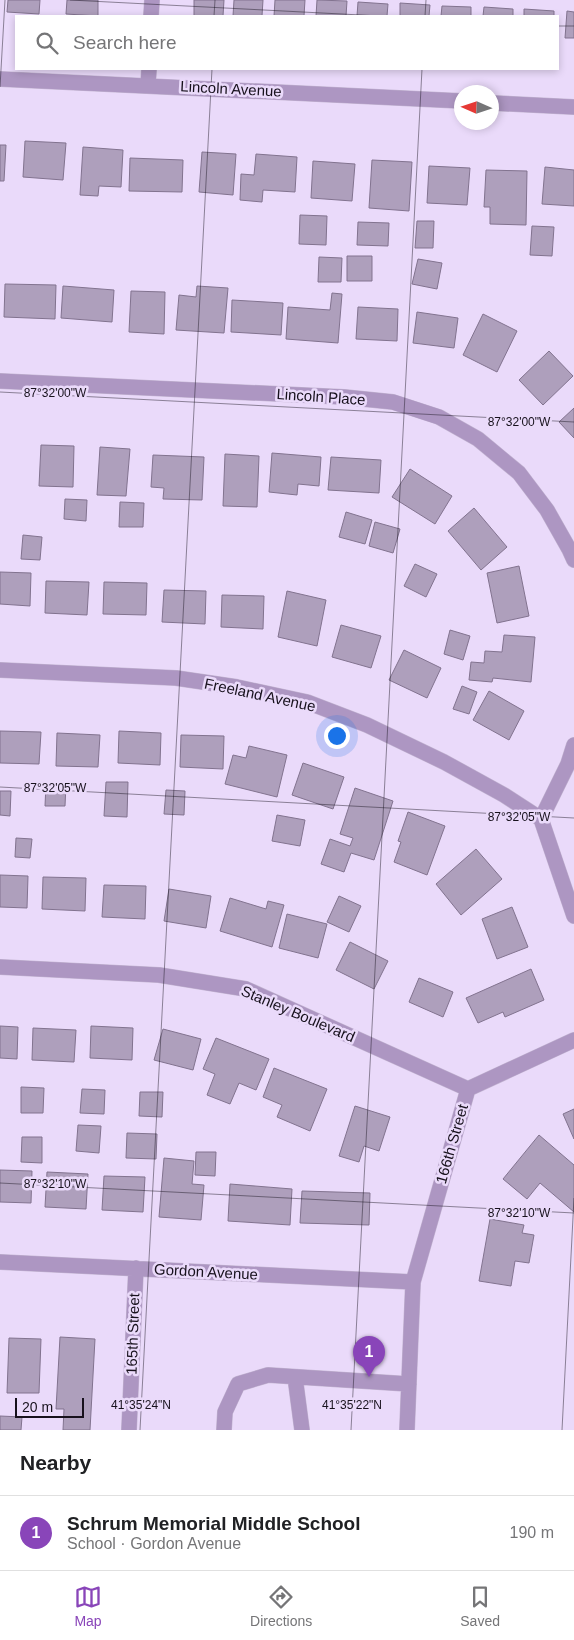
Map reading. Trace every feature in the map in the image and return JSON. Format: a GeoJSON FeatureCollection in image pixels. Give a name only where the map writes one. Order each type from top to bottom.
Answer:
{"type":"FeatureCollection","features":[{"type":"Feature","properties":{"kind":"street"},"geometry":{"type":"LineString","coordinates":[[151,15],[152,0]]}},
{"type":"Feature","properties":{"kind":"street"},"geometry":{"type":"LineString","coordinates":[[148,85],[149,70]]}},
{"type":"Feature","properties":{"kind":"street","name":"Lincoln Avenue"},"geometry":{"type":"LineString","coordinates":[[0,79],[454,101]]}},
{"type":"Feature","properties":{"kind":"street"},"geometry":{"type":"LineString","coordinates":[[499,103],[574,107]]}},
{"type":"Feature","properties":{"kind":"street","name":"Lincoln Place"},"geometry":{"type":"LineString","coordinates":[[0,381],[344,397],[393,402],[439,417],[478,439],[519,472],[547,510],[574,560]]}},
{"type":"Feature","properties":{"kind":"street","name":"Freeland Avenue"},"geometry":{"type":"LineString","coordinates":[[0,670],[176,678],[237,687],[307,702],[367,726],[444,762],[504,795],[541,819]]}},
{"type":"Feature","properties":{"kind":"street"},"geometry":{"type":"LineString","coordinates":[[574,745],[568,764],[541,819],[574,916]]}},
{"type":"Feature","properties":{"kind":"street","name":"Stanley Boulevard"},"geometry":{"type":"LineString","coordinates":[[0,966],[159,974],[246,989],[468,1089]]}},
{"type":"Feature","properties":{"kind":"street","name":"166th Street"},"geometry":{"type":"LineString","coordinates":[[407,1430],[413,1282],[468,1089],[574,1040]]}},
{"type":"Feature","properties":{"kind":"street","name":"Gordon Avenue"},"geometry":{"type":"LineString","coordinates":[[0,1262],[413,1282]]}},
{"type":"Feature","properties":{"kind":"street","name":"165th Street"},"geometry":{"type":"LineString","coordinates":[[129,1430],[136,1268]]}},
{"type":"Feature","properties":{"kind":"street"},"geometry":{"type":"LineString","coordinates":[[224,1430],[225,1412],[238,1384],[268,1375],[409,1384]]}},
{"type":"Feature","properties":{"kind":"street"},"geometry":{"type":"LineString","coordinates":[[295,1377],[302,1430]]}},
{"type":"Feature","properties":{"kind":"building"},"geometry":{"type":"Polygon","coordinates":[[[8,0],[40,0],[39,14],[7,12],[8,0]]]}},
{"type":"Feature","properties":{"kind":"building"},"geometry":{"type":"Polygon","coordinates":[[[67,0],[98,0],[98,15],[66,14],[67,0]]]}},
{"type":"Feature","properties":{"kind":"building"},"geometry":{"type":"Polygon","coordinates":[[[194,0],[224,0],[223,15],[194,15],[194,0]]]}},
{"type":"Feature","properties":{"kind":"building"},"geometry":{"type":"Polygon","coordinates":[[[234,0],[263,0],[262,15],[233,15],[234,0]]]}},
{"type":"Feature","properties":{"kind":"building"},"geometry":{"type":"Polygon","coordinates":[[[275,0],[305,0],[304,15],[274,15],[275,0]]]}},
{"type":"Feature","properties":{"kind":"building"},"geometry":{"type":"Polygon","coordinates":[[[317,0],[347,1],[346,15],[316,15],[317,0]]]}},
{"type":"Feature","properties":{"kind":"building"},"geometry":{"type":"Polygon","coordinates":[[[358,2],[388,4],[387,15],[357,15],[358,2]]]}},
{"type":"Feature","properties":{"kind":"building"},"geometry":{"type":"Polygon","coordinates":[[[400,3],[430,5],[429,15],[400,15],[400,3]]]}},
{"type":"Feature","properties":{"kind":"building"},"geometry":{"type":"Polygon","coordinates":[[[442,6],[471,7],[471,15],[441,15],[442,6]]]}},
{"type":"Feature","properties":{"kind":"building"},"geometry":{"type":"Polygon","coordinates":[[[484,7],[513,9],[513,15],[483,15],[484,7]]]}},
{"type":"Feature","properties":{"kind":"building"},"geometry":{"type":"Polygon","coordinates":[[[524,9],[554,11],[554,15],[524,15],[524,9]]]}},
{"type":"Feature","properties":{"kind":"building"},"geometry":{"type":"Polygon","coordinates":[[[567,11],[574,12],[574,38],[565,38],[567,11]]]}},
{"type":"Feature","properties":{"kind":"building"},"geometry":{"type":"Polygon","coordinates":[[[25,141],[66,143],[63,180],[23,177],[25,141]]]}},
{"type":"Feature","properties":{"kind":"building"},"geometry":{"type":"Polygon","coordinates":[[[0,145],[6,145],[4,181],[0,181],[0,145]]]}},
{"type":"Feature","properties":{"kind":"building"},"geometry":{"type":"Polygon","coordinates":[[[83,147],[123,150],[121,187],[99,186],[98,196],[80,195],[83,147]]]}},
{"type":"Feature","properties":{"kind":"building"},"geometry":{"type":"Polygon","coordinates":[[[202,152],[236,154],[233,195],[199,192],[202,152]]]}},
{"type":"Feature","properties":{"kind":"building"},"geometry":{"type":"Polygon","coordinates":[[[256,154],[297,157],[295,192],[263,190],[262,202],[240,200],[241,174],[254,175],[256,154]]]}},
{"type":"Feature","properties":{"kind":"building"},"geometry":{"type":"Polygon","coordinates":[[[130,158],[183,160],[182,192],[129,191],[130,158]]]}},
{"type":"Feature","properties":{"kind":"building"},"geometry":{"type":"Polygon","coordinates":[[[372,160],[412,162],[409,211],[369,208],[372,160]]]}},
{"type":"Feature","properties":{"kind":"building"},"geometry":{"type":"Polygon","coordinates":[[[313,161],[355,164],[352,201],[311,198],[313,161]]]}},
{"type":"Feature","properties":{"kind":"building"},"geometry":{"type":"Polygon","coordinates":[[[429,166],[470,168],[467,205],[427,203],[429,166]]]}},
{"type":"Feature","properties":{"kind":"building"},"geometry":{"type":"Polygon","coordinates":[[[545,167],[574,170],[574,206],[542,204],[545,167]]]}},
{"type":"Feature","properties":{"kind":"building"},"geometry":{"type":"Polygon","coordinates":[[[486,170],[527,171],[526,225],[490,224],[490,207],[484,207],[486,170]]]}},
{"type":"Feature","properties":{"kind":"building"},"geometry":{"type":"Polygon","coordinates":[[[300,215],[327,216],[326,245],[299,244],[300,215]]]}},
{"type":"Feature","properties":{"kind":"building"},"geometry":{"type":"Polygon","coordinates":[[[417,221],[434,221],[433,248],[415,248],[417,221]]]}},
{"type":"Feature","properties":{"kind":"building"},"geometry":{"type":"Polygon","coordinates":[[[358,222],[389,223],[388,246],[357,245],[358,222]]]}},
{"type":"Feature","properties":{"kind":"building"},"geometry":{"type":"Polygon","coordinates":[[[532,226],[554,227],[552,256],[530,255],[532,226]]]}},
{"type":"Feature","properties":{"kind":"building"},"geometry":{"type":"Polygon","coordinates":[[[347,256],[372,256],[372,281],[347,281],[347,256]]]}},
{"type":"Feature","properties":{"kind":"building"},"geometry":{"type":"Polygon","coordinates":[[[319,257],[342,258],[341,282],[318,282],[319,257]]]}},
{"type":"Feature","properties":{"kind":"building"},"geometry":{"type":"Polygon","coordinates":[[[418,259],[442,263],[437,289],[412,284],[418,259]]]}},
{"type":"Feature","properties":{"kind":"building"},"geometry":{"type":"Polygon","coordinates":[[[5,284],[56,285],[55,319],[4,317],[5,284]]]}},
{"type":"Feature","properties":{"kind":"building"},"geometry":{"type":"Polygon","coordinates":[[[63,286],[114,290],[112,322],[61,318],[63,286]]]}},
{"type":"Feature","properties":{"kind":"building"},"geometry":{"type":"Polygon","coordinates":[[[197,286],[228,288],[224,333],[176,330],[179,295],[196,297],[197,286]]]}},
{"type":"Feature","properties":{"kind":"building"},"geometry":{"type":"Polygon","coordinates":[[[131,291],[165,292],[164,334],[129,332],[131,291]]]}},
{"type":"Feature","properties":{"kind":"building"},"geometry":{"type":"Polygon","coordinates":[[[332,293],[342,294],[338,343],[286,339],[288,307],[330,310],[332,293]]]}},
{"type":"Feature","properties":{"kind":"building"},"geometry":{"type":"Polygon","coordinates":[[[232,300],[283,303],[281,335],[231,332],[232,300]]]}},
{"type":"Feature","properties":{"kind":"building"},"geometry":{"type":"Polygon","coordinates":[[[358,307],[398,309],[397,341],[356,339],[358,307]]]}},
{"type":"Feature","properties":{"kind":"building"},"geometry":{"type":"Polygon","coordinates":[[[417,312],[458,318],[454,348],[413,343],[417,312]]]}},
{"type":"Feature","properties":{"kind":"building"},"geometry":{"type":"Polygon","coordinates":[[[483,314],[517,331],[497,372],[463,355],[483,314]]]}},
{"type":"Feature","properties":{"kind":"building"},"geometry":{"type":"Polygon","coordinates":[[[549,351],[573,376],[543,405],[519,380],[549,351]]]}},
{"type":"Feature","properties":{"kind":"building"},"geometry":{"type":"Polygon","coordinates":[[[574,408],[574,438],[559,422],[574,408]]]}},
{"type":"Feature","properties":{"kind":"building"},"geometry":{"type":"Polygon","coordinates":[[[41,445],[74,446],[73,487],[39,486],[41,445]]]}},
{"type":"Feature","properties":{"kind":"building"},"geometry":{"type":"Polygon","coordinates":[[[100,447],[130,449],[126,496],[97,495],[100,447]]]}},
{"type":"Feature","properties":{"kind":"building"},"geometry":{"type":"Polygon","coordinates":[[[272,453],[321,457],[319,486],[298,484],[297,495],[269,492],[272,453]]]}},
{"type":"Feature","properties":{"kind":"building"},"geometry":{"type":"Polygon","coordinates":[[[225,454],[259,456],[257,507],[223,506],[225,454]]]}},
{"type":"Feature","properties":{"kind":"building"},"geometry":{"type":"Polygon","coordinates":[[[153,455],[204,457],[202,500],[163,499],[164,488],[151,487],[153,455]]]}},
{"type":"Feature","properties":{"kind":"building"},"geometry":{"type":"Polygon","coordinates":[[[331,457],[381,460],[379,493],[328,490],[331,457]]]}},
{"type":"Feature","properties":{"kind":"building"},"geometry":{"type":"Polygon","coordinates":[[[410,469],[452,496],[435,524],[392,497],[410,469]]]}},
{"type":"Feature","properties":{"kind":"building"},"geometry":{"type":"Polygon","coordinates":[[[65,499],[87,500],[86,521],[64,519],[65,499]]]}},
{"type":"Feature","properties":{"kind":"building"},"geometry":{"type":"Polygon","coordinates":[[[120,502],[144,503],[143,527],[119,527],[120,502]]]}},
{"type":"Feature","properties":{"kind":"building"},"geometry":{"type":"Polygon","coordinates":[[[474,508],[507,547],[481,570],[448,531],[474,508]]]}},
{"type":"Feature","properties":{"kind":"building"},"geometry":{"type":"Polygon","coordinates":[[[346,512],[372,520],[365,544],[339,537],[346,512]]]}},
{"type":"Feature","properties":{"kind":"building"},"geometry":{"type":"Polygon","coordinates":[[[375,522],[400,529],[393,553],[369,546],[375,522]]]}},
{"type":"Feature","properties":{"kind":"building"},"geometry":{"type":"Polygon","coordinates":[[[23,535],[42,537],[40,560],[21,559],[23,535]]]}},
{"type":"Feature","properties":{"kind":"building"},"geometry":{"type":"Polygon","coordinates":[[[415,564],[437,574],[426,597],[404,586],[415,564]]]}},
{"type":"Feature","properties":{"kind":"building"},"geometry":{"type":"Polygon","coordinates":[[[519,566],[529,616],[497,623],[487,573],[519,566]]]}},
{"type":"Feature","properties":{"kind":"building"},"geometry":{"type":"Polygon","coordinates":[[[0,572],[31,573],[30,606],[0,604],[0,572]]]}},
{"type":"Feature","properties":{"kind":"building"},"geometry":{"type":"Polygon","coordinates":[[[46,581],[89,582],[87,615],[45,613],[46,581]]]}},
{"type":"Feature","properties":{"kind":"building"},"geometry":{"type":"Polygon","coordinates":[[[104,582],[147,583],[146,615],[103,614],[104,582]]]}},
{"type":"Feature","properties":{"kind":"building"},"geometry":{"type":"Polygon","coordinates":[[[164,590],[206,591],[205,624],[162,622],[164,590]]]}},
{"type":"Feature","properties":{"kind":"building"},"geometry":{"type":"Polygon","coordinates":[[[287,591],[326,600],[317,646],[278,637],[287,591]]]}},
{"type":"Feature","properties":{"kind":"building"},"geometry":{"type":"Polygon","coordinates":[[[222,595],[264,596],[263,629],[221,627],[222,595]]]}},
{"type":"Feature","properties":{"kind":"building"},"geometry":{"type":"Polygon","coordinates":[[[341,625],[381,636],[371,668],[332,657],[341,625]]]}},
{"type":"Feature","properties":{"kind":"building"},"geometry":{"type":"Polygon","coordinates":[[[450,630],[470,636],[463,660],[444,654],[450,630]]]}},
{"type":"Feature","properties":{"kind":"building"},"geometry":{"type":"Polygon","coordinates":[[[504,635],[535,637],[531,682],[493,678],[492,682],[469,680],[471,662],[484,663],[485,651],[502,652],[504,635]]]}},
{"type":"Feature","properties":{"kind":"building"},"geometry":{"type":"Polygon","coordinates":[[[404,650],[441,668],[427,698],[389,680],[404,650]]]}},
{"type":"Feature","properties":{"kind":"building"},"geometry":{"type":"Polygon","coordinates":[[[462,686],[477,692],[469,714],[453,709],[462,686]]]}},
{"type":"Feature","properties":{"kind":"building"},"geometry":{"type":"Polygon","coordinates":[[[489,691],[524,711],[509,740],[473,720],[489,691]]]}},
{"type":"Feature","properties":{"kind":"building"},"geometry":{"type":"Polygon","coordinates":[[[0,731],[41,732],[39,764],[0,763],[0,731]]]}},
{"type":"Feature","properties":{"kind":"building"},"geometry":{"type":"Polygon","coordinates":[[[119,731],[161,733],[160,765],[118,763],[119,731]]]}},
{"type":"Feature","properties":{"kind":"building"},"geometry":{"type":"Polygon","coordinates":[[[57,733],[100,735],[98,767],[56,766],[57,733]]]}},
{"type":"Feature","properties":{"kind":"building"},"geometry":{"type":"Polygon","coordinates":[[[181,735],[224,736],[223,769],[180,767],[181,735]]]}},
{"type":"Feature","properties":{"kind":"building"},"geometry":{"type":"Polygon","coordinates":[[[249,746],[287,755],[277,797],[225,784],[233,755],[246,758],[249,746]]]}},
{"type":"Feature","properties":{"kind":"building"},"geometry":{"type":"Polygon","coordinates":[[[303,763],[344,777],[333,809],[292,795],[303,763]]]}},
{"type":"Feature","properties":{"kind":"building"},"geometry":{"type":"Polygon","coordinates":[[[106,782],[128,782],[127,817],[104,816],[106,782]]]}},
{"type":"Feature","properties":{"kind":"building"},"geometry":{"type":"Polygon","coordinates":[[[46,784],[66,784],[65,806],[45,806],[46,784]]]}},
{"type":"Feature","properties":{"kind":"building"},"geometry":{"type":"Polygon","coordinates":[[[355,788],[393,801],[374,860],[351,853],[344,872],[321,864],[330,839],[350,846],[353,838],[340,834],[355,788]]]}},
{"type":"Feature","properties":{"kind":"building"},"geometry":{"type":"Polygon","coordinates":[[[166,790],[185,791],[184,815],[164,814],[166,790]]]}},
{"type":"Feature","properties":{"kind":"building"},"geometry":{"type":"Polygon","coordinates":[[[0,791],[11,791],[10,816],[0,815],[0,791]]]}},
{"type":"Feature","properties":{"kind":"building"},"geometry":{"type":"Polygon","coordinates":[[[408,812],[445,826],[427,875],[394,862],[401,842],[398,841],[408,812]]]}},
{"type":"Feature","properties":{"kind":"building"},"geometry":{"type":"Polygon","coordinates":[[[277,815],[305,820],[300,846],[272,841],[277,815]]]}},
{"type":"Feature","properties":{"kind":"building"},"geometry":{"type":"Polygon","coordinates":[[[16,838],[32,839],[30,858],[15,857],[16,838]]]}},
{"type":"Feature","properties":{"kind":"building"},"geometry":{"type":"Polygon","coordinates":[[[476,849],[502,879],[461,915],[436,884],[476,849]]]}},
{"type":"Feature","properties":{"kind":"building"},"geometry":{"type":"Polygon","coordinates":[[[0,875],[28,876],[27,908],[0,907],[0,875]]]}},
{"type":"Feature","properties":{"kind":"building"},"geometry":{"type":"Polygon","coordinates":[[[43,877],[86,878],[85,911],[42,909],[43,877]]]}},
{"type":"Feature","properties":{"kind":"building"},"geometry":{"type":"Polygon","coordinates":[[[104,885],[146,886],[145,919],[102,917],[104,885]]]}},
{"type":"Feature","properties":{"kind":"building"},"geometry":{"type":"Polygon","coordinates":[[[169,889],[211,896],[206,928],[164,921],[169,889]]]}},
{"type":"Feature","properties":{"kind":"building"},"geometry":{"type":"Polygon","coordinates":[[[339,896],[361,906],[349,932],[327,922],[339,896]]]}},
{"type":"Feature","properties":{"kind":"building"},"geometry":{"type":"Polygon","coordinates":[[[230,898],[266,909],[268,901],[284,905],[272,947],[220,931],[230,898]]]}},
{"type":"Feature","properties":{"kind":"building"},"geometry":{"type":"Polygon","coordinates":[[[512,907],[528,947],[497,959],[482,919],[512,907]]]}},
{"type":"Feature","properties":{"kind":"building"},"geometry":{"type":"Polygon","coordinates":[[[287,914],[327,924],[318,958],[279,948],[287,914]]]}},
{"type":"Feature","properties":{"kind":"building"},"geometry":{"type":"Polygon","coordinates":[[[350,942],[388,961],[374,989],[336,970],[350,942]]]}},
{"type":"Feature","properties":{"kind":"building"},"geometry":{"type":"Polygon","coordinates":[[[531,969],[544,1000],[505,1017],[503,1012],[478,1023],[466,998],[531,969]]]}},
{"type":"Feature","properties":{"kind":"building"},"geometry":{"type":"Polygon","coordinates":[[[419,978],[453,992],[443,1017],[409,1002],[419,978]]]}},
{"type":"Feature","properties":{"kind":"building"},"geometry":{"type":"Polygon","coordinates":[[[0,1026],[18,1027],[17,1059],[0,1058],[0,1026]]]}},
{"type":"Feature","properties":{"kind":"building"},"geometry":{"type":"Polygon","coordinates":[[[91,1026],[133,1028],[132,1060],[90,1058],[91,1026]]]}},
{"type":"Feature","properties":{"kind":"building"},"geometry":{"type":"Polygon","coordinates":[[[33,1028],[76,1030],[74,1062],[32,1060],[33,1028]]]}},
{"type":"Feature","properties":{"kind":"building"},"geometry":{"type":"Polygon","coordinates":[[[163,1029],[201,1039],[193,1070],[154,1060],[163,1029]]]}},
{"type":"Feature","properties":{"kind":"building"},"geometry":{"type":"Polygon","coordinates":[[[216,1038],[269,1059],[256,1090],[239,1083],[230,1104],[207,1095],[215,1074],[203,1069],[216,1038]]]}},
{"type":"Feature","properties":{"kind":"building"},"geometry":{"type":"Polygon","coordinates":[[[274,1068],[327,1089],[310,1131],[277,1117],[282,1105],[263,1097],[274,1068]]]}},
{"type":"Feature","properties":{"kind":"building"},"geometry":{"type":"Polygon","coordinates":[[[21,1087],[44,1088],[43,1113],[21,1113],[21,1087]]]}},
{"type":"Feature","properties":{"kind":"building"},"geometry":{"type":"Polygon","coordinates":[[[82,1089],[105,1090],[104,1114],[80,1113],[82,1089]]]}},
{"type":"Feature","properties":{"kind":"building"},"geometry":{"type":"Polygon","coordinates":[[[140,1092],[163,1092],[162,1117],[139,1116],[140,1092]]]}},
{"type":"Feature","properties":{"kind":"building"},"geometry":{"type":"Polygon","coordinates":[[[355,1106],[390,1117],[379,1151],[364,1146],[359,1162],[339,1156],[355,1106]]]}},
{"type":"Feature","properties":{"kind":"building"},"geometry":{"type":"Polygon","coordinates":[[[574,1109],[574,1139],[563,1114],[574,1109]]]}},
{"type":"Feature","properties":{"kind":"building"},"geometry":{"type":"Polygon","coordinates":[[[78,1125],[101,1126],[99,1153],[76,1151],[78,1125]]]}},
{"type":"Feature","properties":{"kind":"building"},"geometry":{"type":"Polygon","coordinates":[[[127,1133],[157,1134],[156,1159],[126,1158],[127,1133]]]}},
{"type":"Feature","properties":{"kind":"building"},"geometry":{"type":"Polygon","coordinates":[[[539,1135],[574,1165],[574,1212],[540,1183],[527,1199],[503,1179],[539,1135]]]}},
{"type":"Feature","properties":{"kind":"building"},"geometry":{"type":"Polygon","coordinates":[[[22,1137],[42,1137],[42,1163],[21,1162],[22,1137]]]}},
{"type":"Feature","properties":{"kind":"building"},"geometry":{"type":"Polygon","coordinates":[[[196,1152],[216,1152],[215,1176],[195,1175],[196,1152]]]}},
{"type":"Feature","properties":{"kind":"building"},"geometry":{"type":"Polygon","coordinates":[[[164,1158],[194,1161],[192,1184],[204,1185],[201,1220],[159,1217],[164,1158]]]}},
{"type":"Feature","properties":{"kind":"building"},"geometry":{"type":"Polygon","coordinates":[[[0,1170],[32,1171],[31,1203],[0,1202],[0,1170]]]}},
{"type":"Feature","properties":{"kind":"building"},"geometry":{"type":"Polygon","coordinates":[[[47,1172],[88,1174],[86,1209],[45,1207],[47,1172]]]}},
{"type":"Feature","properties":{"kind":"building"},"geometry":{"type":"Polygon","coordinates":[[[104,1176],[145,1177],[143,1212],[102,1210],[104,1176]]]}},
{"type":"Feature","properties":{"kind":"building"},"geometry":{"type":"Polygon","coordinates":[[[230,1184],[292,1189],[290,1225],[228,1221],[230,1184]]]}},
{"type":"Feature","properties":{"kind":"building"},"geometry":{"type":"Polygon","coordinates":[[[302,1191],[370,1193],[369,1225],[300,1223],[302,1191]]]}},
{"type":"Feature","properties":{"kind":"building"},"geometry":{"type":"Polygon","coordinates":[[[490,1219],[524,1225],[522,1233],[534,1235],[529,1263],[515,1261],[511,1286],[479,1281],[490,1219]]]}},
{"type":"Feature","properties":{"kind":"building"},"geometry":{"type":"Polygon","coordinates":[[[60,1337],[95,1339],[90,1430],[63,1430],[64,1409],[56,1409],[60,1337]]]}},
{"type":"Feature","properties":{"kind":"building"},"geometry":{"type":"Polygon","coordinates":[[[9,1338],[41,1339],[39,1393],[7,1393],[9,1338]]]}},
{"type":"Feature","properties":{"kind":"building"},"geometry":{"type":"Polygon","coordinates":[[[0,1416],[22,1417],[21,1430],[0,1430],[0,1416]]]}},
{"type":"Feature","properties":{"kind":"place","name":"Schrum Memorial Middle School"},"geometry":{"type":"Point","coordinates":[369,1377]}}]}
